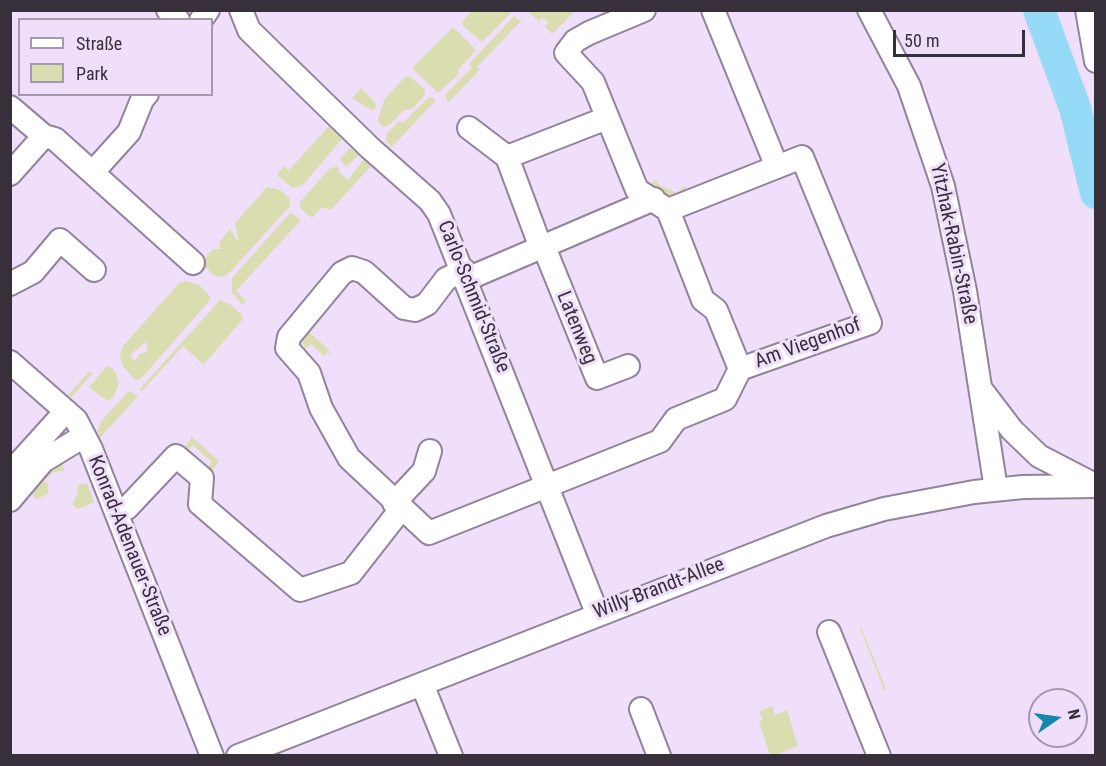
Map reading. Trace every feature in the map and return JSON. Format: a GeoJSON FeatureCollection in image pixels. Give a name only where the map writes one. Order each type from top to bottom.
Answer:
{"type":"FeatureCollection","features":[{"type":"Feature","properties":{"kind":"street","name":"Carlo-Schmid-Straße"},"geometry":{"type":"LineString","coordinates":[[241,10],[249,30],[356,135],[430,201],[446,226],[597,613]]}},
{"type":"Feature","properties":{"kind":"street"},"geometry":{"type":"LineString","coordinates":[[644,10],[589,33],[575,41],[566,53],[593,82],[637,190],[661,204],[703,300],[716,310],[740,369]]}},
{"type":"Feature","properties":{"kind":"street"},"geometry":{"type":"LineString","coordinates":[[713,10],[777,166]]}},
{"type":"Feature","properties":{"kind":"street","name":"Yitzhak-Rabin-Straße"},"geometry":{"type":"LineString","coordinates":[[869,10],[909,86],[932,149],[954,234],[982,391],[996,489]]}},
{"type":"Feature","properties":{"kind":"street"},"geometry":{"type":"LineString","coordinates":[[1087,10],[1095,61]]}},
{"type":"Feature","properties":{"kind":"street"},"geometry":{"type":"LineString","coordinates":[[93,172],[129,132],[145,96]]}},
{"type":"Feature","properties":{"kind":"street"},"geometry":{"type":"LineString","coordinates":[[10,107],[44,136],[55,139],[193,263]]}},
{"type":"Feature","properties":{"kind":"street"},"geometry":{"type":"LineString","coordinates":[[507,156],[607,118]]}},
{"type":"Feature","properties":{"kind":"street"},"geometry":{"type":"LineString","coordinates":[[469,128],[507,156],[542,247]]}},
{"type":"Feature","properties":{"kind":"street"},"geometry":{"type":"LineString","coordinates":[[10,174],[44,136]]}},
{"type":"Feature","properties":{"kind":"street","name":"Am Viegenhof"},"geometry":{"type":"LineString","coordinates":[[398,506],[429,533],[660,441],[676,419],[725,399],[740,369],[870,323],[802,157],[661,204]]}},
{"type":"Feature","properties":{"kind":"street"},"geometry":{"type":"LineString","coordinates":[[398,506],[349,458],[321,408],[309,373],[287,348],[290,337],[342,273],[352,268],[364,272],[404,308],[415,310],[427,304],[446,279],[661,204]]}},
{"type":"Feature","properties":{"kind":"street"},"geometry":{"type":"LineString","coordinates":[[10,284],[33,272],[60,240],[94,270]]}},
{"type":"Feature","properties":{"kind":"street","name":"Latenweg"},"geometry":{"type":"LineString","coordinates":[[542,247],[597,378],[628,366]]}},
{"type":"Feature","properties":{"kind":"street","name":"Konrad-Adenauer-Straße"},"geometry":{"type":"LineString","coordinates":[[10,362],[76,420],[116,512],[212,756]]}},
{"type":"Feature","properties":{"kind":"street"},"geometry":{"type":"LineString","coordinates":[[982,391],[1012,430],[1039,456],[1095,485]]}},
{"type":"Feature","properties":{"kind":"street"},"geometry":{"type":"LineString","coordinates":[[10,473],[66,411]]}},
{"type":"Feature","properties":{"kind":"street"},"geometry":{"type":"LineString","coordinates":[[10,500],[43,461],[84,436]]}},
{"type":"Feature","properties":{"kind":"street"},"geometry":{"type":"LineString","coordinates":[[116,512],[127,508],[176,456],[202,478],[200,504],[300,590],[351,573],[424,471],[430,451]]}},
{"type":"Feature","properties":{"kind":"street","name":"Willy-Brandt-Allee"},"geometry":{"type":"LineString","coordinates":[[238,756],[597,613],[826,526],[918,502],[996,489],[1095,485]]}},
{"type":"Feature","properties":{"kind":"street"},"geometry":{"type":"LineString","coordinates":[[829,632],[879,756]]}},
{"type":"Feature","properties":{"kind":"street"},"geometry":{"type":"LineString","coordinates":[[422,684],[451,756]]}},
{"type":"Feature","properties":{"kind":"street"},"geometry":{"type":"LineString","coordinates":[[641,709],[659,756]]}},
{"type":"Feature","properties":{"kind":"green space"},"geometry":{"type":"Polygon","coordinates":[[[472,11],[513,11],[482,42],[463,26],[462,22],[472,11]]]}},
{"type":"Feature","properties":{"kind":"green space"},"geometry":{"type":"Polygon","coordinates":[[[527,11],[575,11],[552,34],[544,26],[549,23],[541,17],[540,22],[527,11]]]}},
{"type":"Feature","properties":{"kind":"green space"},"geometry":{"type":"Polygon","coordinates":[[[514,16],[521,21],[477,67],[480,70],[448,103],[445,95],[472,67],[469,64],[514,16]]]}},
{"type":"Feature","properties":{"kind":"green space"},"geometry":{"type":"Polygon","coordinates":[[[453,27],[476,50],[458,70],[458,75],[438,93],[412,68],[453,27]]]}},
{"type":"Feature","properties":{"kind":"green space"},"geometry":{"type":"Polygon","coordinates":[[[410,76],[425,90],[425,95],[412,109],[404,110],[388,126],[382,127],[378,120],[384,100],[404,78],[410,76]]]}},
{"type":"Feature","properties":{"kind":"green space"},"geometry":{"type":"Polygon","coordinates":[[[361,88],[375,102],[376,107],[373,111],[352,98],[361,88]]]}},
{"type":"Feature","properties":{"kind":"green space"},"geometry":{"type":"Polygon","coordinates":[[[432,97],[435,101],[392,147],[386,141],[387,133],[399,121],[403,123],[428,98],[432,97]]]}},
{"type":"Feature","properties":{"kind":"green space"},"geometry":{"type":"Polygon","coordinates":[[[329,126],[342,139],[302,186],[293,188],[278,176],[278,173],[284,166],[289,170],[329,126]]]}},
{"type":"Feature","properties":{"kind":"green space"},"geometry":{"type":"Polygon","coordinates":[[[350,148],[359,155],[346,167],[340,159],[350,148]]]}},
{"type":"Feature","properties":{"kind":"green space"},"geometry":{"type":"Polygon","coordinates":[[[364,159],[371,166],[331,210],[322,207],[312,218],[300,208],[300,202],[330,168],[340,169],[338,171],[348,180],[364,159]]]}},
{"type":"Feature","properties":{"kind":"green space"},"geometry":{"type":"Polygon","coordinates":[[[656,180],[658,184],[677,193],[685,186],[688,193],[674,197],[655,188],[651,182],[656,180]]]}},
{"type":"Feature","properties":{"kind":"green space"},"geometry":{"type":"Polygon","coordinates":[[[267,187],[280,190],[290,199],[290,206],[230,272],[224,277],[215,276],[200,263],[213,249],[221,249],[219,242],[230,229],[239,243],[235,223],[267,187]]]}},
{"type":"Feature","properties":{"kind":"green space"},"geometry":{"type":"Polygon","coordinates":[[[290,213],[301,220],[236,291],[246,301],[243,305],[232,293],[232,278],[290,213]]]}},
{"type":"Feature","properties":{"kind":"green space"},"geometry":{"type":"Polygon","coordinates":[[[186,281],[199,285],[209,295],[210,300],[146,373],[140,379],[135,380],[122,365],[120,354],[123,346],[179,283],[186,281]],[[146,342],[131,354],[132,359],[136,360],[139,354],[148,351],[146,342]]]}},
{"type":"Feature","properties":{"kind":"green space"},"geometry":{"type":"Polygon","coordinates":[[[220,300],[231,305],[242,315],[243,319],[206,362],[203,364],[183,346],[142,391],[139,390],[220,300]]]}},
{"type":"Feature","properties":{"kind":"green space"},"geometry":{"type":"Polygon","coordinates":[[[303,327],[328,349],[330,354],[326,353],[324,356],[311,344],[305,349],[301,336],[303,327]]]}},
{"type":"Feature","properties":{"kind":"green space"},"geometry":{"type":"Polygon","coordinates":[[[110,366],[116,373],[119,384],[113,398],[107,401],[89,387],[106,367],[110,366]]]}},
{"type":"Feature","properties":{"kind":"green space"},"geometry":{"type":"Polygon","coordinates":[[[90,371],[93,373],[72,397],[67,396],[90,371]]]}},
{"type":"Feature","properties":{"kind":"green space"},"geometry":{"type":"Polygon","coordinates":[[[129,391],[138,396],[99,439],[98,430],[101,421],[129,391]]]}},
{"type":"Feature","properties":{"kind":"green space"},"geometry":{"type":"Polygon","coordinates":[[[192,437],[219,461],[210,473],[203,472],[212,462],[193,445],[184,454],[182,450],[192,437]]]}},
{"type":"Feature","properties":{"kind":"green space"},"geometry":{"type":"Polygon","coordinates":[[[62,460],[64,471],[53,472],[44,481],[48,484],[48,494],[37,499],[26,489],[62,460]]]}},
{"type":"Feature","properties":{"kind":"green space"},"geometry":{"type":"Polygon","coordinates":[[[87,483],[94,502],[79,509],[72,504],[77,495],[78,485],[87,483]]]}},
{"type":"Feature","properties":{"kind":"green space"},"geometry":{"type":"Polygon","coordinates":[[[860,628],[886,689],[884,690],[860,628]]]}},
{"type":"Feature","properties":{"kind":"green space"},"geometry":{"type":"Polygon","coordinates":[[[772,706],[775,715],[787,710],[798,746],[776,755],[770,755],[759,723],[763,719],[759,712],[772,706]]]}},
{"type":"Feature","properties":{"kind":"waterway"},"geometry":{"type":"LineString","coordinates":[[1039,10],[1075,108],[1096,193]]}}]}
